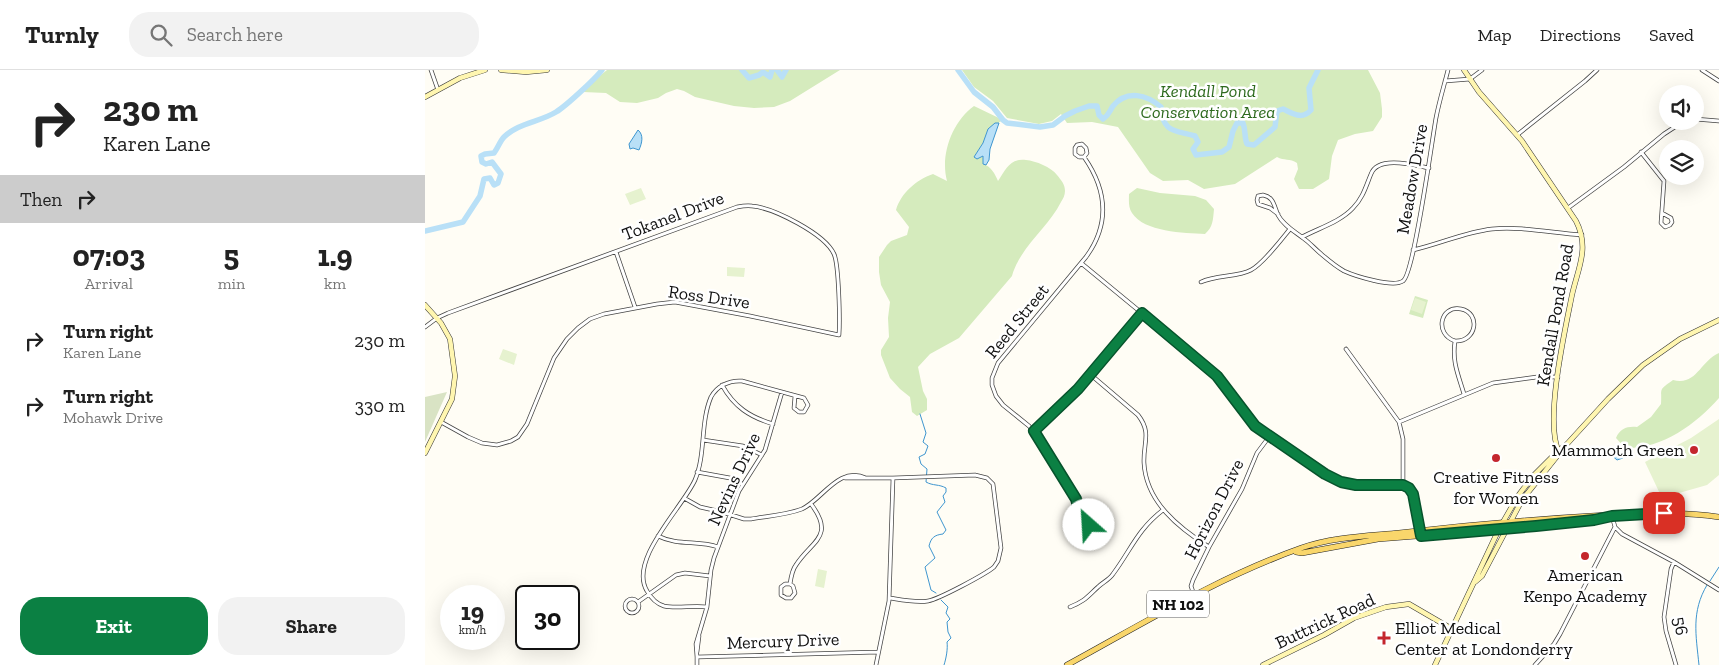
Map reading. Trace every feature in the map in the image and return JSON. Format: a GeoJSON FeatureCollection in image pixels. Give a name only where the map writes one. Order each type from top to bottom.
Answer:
{"type":"FeatureCollection","features":[{"type":"Feature","properties":{"kind":"main road","name":"NH 102"},"geometry":{"type":"LineString","coordinates":[[1067,665],[1245,570],[1300,548],[1338,540],[1420,533],[1506,529],[1594,520],[1612,516],[1679,513],[1719,517]]}},
{"type":"Feature","properties":{"kind":"main road","name":"NH 102"},"geometry":{"type":"LineString","coordinates":[[1420,533],[1510,521],[1612,516]]}},
{"type":"Feature","properties":{"kind":"street"},"geometry":{"type":"LineString","coordinates":[[431,70],[438,90]]}},
{"type":"Feature","properties":{"kind":"street"},"geometry":{"type":"LineString","coordinates":[[425,97],[467,75],[485,70]]}},
{"type":"Feature","properties":{"kind":"street"},"geometry":{"type":"LineString","coordinates":[[501,70],[527,72],[547,70]]}},
{"type":"Feature","properties":{"kind":"street","name":"Meadow Drive"},"geometry":{"type":"LineString","coordinates":[[1302,237],[1345,272],[1355,276],[1395,284],[1404,280],[1409,272],[1429,168],[1436,120],[1448,70]]}},
{"type":"Feature","properties":{"kind":"street","name":"Kendall Pond Road"},"geometry":{"type":"LineString","coordinates":[[1464,70],[1484,98],[1517,135],[1568,208],[1582,235],[1582,253],[1572,294],[1558,377],[1554,431],[1555,442],[1559,452]]}},
{"type":"Feature","properties":{"kind":"street"},"geometry":{"type":"LineString","coordinates":[[1445,81],[1470,79],[1482,70]]}},
{"type":"Feature","properties":{"kind":"street"},"geometry":{"type":"LineString","coordinates":[[1517,135],[1597,70]]}},
{"type":"Feature","properties":{"kind":"street"},"geometry":{"type":"LineString","coordinates":[[1702,70],[1719,81]]}},
{"type":"Feature","properties":{"kind":"street"},"geometry":{"type":"LineString","coordinates":[[1704,120],[1719,121]]}},
{"type":"Feature","properties":{"kind":"street"},"geometry":{"type":"LineString","coordinates":[[1568,208],[1670,130]]}},
{"type":"Feature","properties":{"kind":"street","name":"Reed Street"},"geometry":{"type":"LineString","coordinates":[[1082,144],[1086,148],[1087,152],[1084,157],[1079,157],[1075,154],[1077,145],[1082,144]]}},
{"type":"Feature","properties":{"kind":"street"},"geometry":{"type":"LineString","coordinates":[[1641,152],[1664,181],[1662,213],[1662,224],[1667,227],[1672,222],[1671,218],[1662,213]]}},
{"type":"Feature","properties":{"kind":"street","name":"Reed Street"},"geometry":{"type":"LineString","coordinates":[[1081,518],[1075,522],[1073,527],[1076,531],[1082,533],[1087,530],[1089,525],[1081,518],[1076,499],[1034,431],[998,399],[992,386],[993,374],[998,363],[1081,263],[1097,240],[1103,215],[1101,190],[1095,175],[1084,157]]}},
{"type":"Feature","properties":{"kind":"street"},"geometry":{"type":"LineString","coordinates":[[1278,214],[1270,198],[1263,194],[1258,196],[1258,204],[1270,208],[1278,214],[1290,229],[1302,237],[1340,218],[1352,209],[1365,191],[1371,172],[1375,167],[1391,163],[1429,168]]}},
{"type":"Feature","properties":{"kind":"street","name":"Tokanel Drive"},"geometry":{"type":"LineString","coordinates":[[425,327],[437,318],[615,252],[737,207],[752,206],[781,215],[801,225],[823,241],[833,252],[836,266],[839,336]]}},
{"type":"Feature","properties":{"kind":"street"},"geometry":{"type":"LineString","coordinates":[[1201,282],[1251,270],[1290,229]]}},
{"type":"Feature","properties":{"kind":"street"},"geometry":{"type":"LineString","coordinates":[[1413,250],[1467,234],[1493,229],[1516,229],[1582,235]]}},
{"type":"Feature","properties":{"kind":"street"},"geometry":{"type":"LineString","coordinates":[[615,252],[635,308]]}},
{"type":"Feature","properties":{"kind":"street"},"geometry":{"type":"LineString","coordinates":[[1081,263],[1217,376],[1253,424],[1269,437],[1325,474],[1341,482],[1361,486],[1403,485],[1409,488],[1413,494],[1420,533]]}},
{"type":"Feature","properties":{"kind":"street","name":"Ross Drive"},"geometry":{"type":"LineString","coordinates":[[441,422],[468,438],[482,443],[497,445],[511,441],[523,431],[547,371],[567,339],[578,328],[597,316],[675,302],[750,316],[839,336]]}},
{"type":"Feature","properties":{"kind":"street"},"geometry":{"type":"LineString","coordinates":[[425,305],[443,326],[450,339],[455,376],[452,399],[425,453]]}},
{"type":"Feature","properties":{"kind":"street"},"geometry":{"type":"LineString","coordinates":[[1457,309],[1467,312],[1473,318],[1474,329],[1468,338],[1462,341],[1455,341],[1444,334],[1442,322],[1450,311],[1457,309]]}},
{"type":"Feature","properties":{"kind":"street"},"geometry":{"type":"LineString","coordinates":[[1034,431],[1072,396],[1142,313]]}},
{"type":"Feature","properties":{"kind":"street"},"geometry":{"type":"LineString","coordinates":[[1475,582],[1482,576],[1510,521],[1529,490],[1559,452],[1608,399],[1643,365],[1680,339],[1719,320]]}},
{"type":"Feature","properties":{"kind":"street"},"geometry":{"type":"LineString","coordinates":[[1455,341],[1453,353],[1455,365],[1464,394]]}},
{"type":"Feature","properties":{"kind":"street"},"geometry":{"type":"LineString","coordinates":[[1345,349],[1399,422],[1403,439],[1403,485]]}},
{"type":"Feature","properties":{"kind":"street"},"geometry":{"type":"LineString","coordinates":[[1091,375],[1143,421],[1147,435],[1145,467],[1151,487],[1163,510],[1179,526],[1209,547]]}},
{"type":"Feature","properties":{"kind":"street"},"geometry":{"type":"LineString","coordinates":[[1399,422],[1464,394],[1499,382],[1558,377]]}},
{"type":"Feature","properties":{"kind":"street"},"geometry":{"type":"LineString","coordinates":[[707,608],[695,606],[669,607],[656,602],[644,585],[643,571],[658,536],[691,487],[697,472],[709,402],[713,393],[722,385],[734,381],[742,381],[795,396],[807,401],[808,407],[804,412],[799,412],[794,408],[795,396]]}},
{"type":"Feature","properties":{"kind":"street"},"geometry":{"type":"LineString","coordinates":[[722,385],[727,394],[746,414],[773,424]]}},
{"type":"Feature","properties":{"kind":"street","name":"Nevins Drive"},"geometry":{"type":"LineString","coordinates":[[697,657],[696,644],[707,608],[710,576],[718,547],[743,484],[762,455],[773,424],[781,392]]}},
{"type":"Feature","properties":{"kind":"street","name":"Horizon Drive"},"geometry":{"type":"LineString","coordinates":[[1194,596],[1191,583],[1242,489],[1257,453],[1269,437]]}},
{"type":"Feature","properties":{"kind":"street"},"geometry":{"type":"LineString","coordinates":[[703,440],[743,446],[762,455]]}},
{"type":"Feature","properties":{"kind":"street"},"geometry":{"type":"LineString","coordinates":[[1435,665],[1475,582],[1477,573],[1521,491],[1533,476],[1559,452]]}},
{"type":"Feature","properties":{"kind":"street"},"geometry":{"type":"LineString","coordinates":[[697,472],[730,478],[743,484]]}},
{"type":"Feature","properties":{"kind":"street"},"geometry":{"type":"LineString","coordinates":[[684,498],[696,506],[744,519],[751,519],[797,510],[811,503],[834,483],[856,476],[893,478],[979,475],[992,481],[995,490],[1001,543],[998,561],[991,570],[934,599],[918,601],[890,598]]}},
{"type":"Feature","properties":{"kind":"street"},"geometry":{"type":"LineString","coordinates":[[876,665],[890,598],[893,478]]}},
{"type":"Feature","properties":{"kind":"street"},"geometry":{"type":"LineString","coordinates":[[789,584],[797,563],[814,546],[819,536],[821,520],[811,503]]}},
{"type":"Feature","properties":{"kind":"street"},"geometry":{"type":"LineString","coordinates":[[1070,607],[1085,600],[1098,586],[1111,577],[1141,531],[1163,510]]}},
{"type":"Feature","properties":{"kind":"street"},"geometry":{"type":"LineString","coordinates":[[1612,516],[1615,527],[1622,534],[1674,562],[1719,590]]}},
{"type":"Feature","properties":{"kind":"street"},"geometry":{"type":"LineString","coordinates":[[1535,665],[1554,644],[1560,634],[1615,527]]}},
{"type":"Feature","properties":{"kind":"street"},"geometry":{"type":"LineString","coordinates":[[658,536],[671,542],[706,544],[718,547]]}},
{"type":"Feature","properties":{"kind":"street","name":"56"},"geometry":{"type":"LineString","coordinates":[[1674,562],[1671,569],[1665,617],[1666,631],[1676,665]]}},
{"type":"Feature","properties":{"kind":"street"},"geometry":{"type":"LineString","coordinates":[[638,602],[676,575],[685,573],[710,576]]}},
{"type":"Feature","properties":{"kind":"street"},"geometry":{"type":"LineString","coordinates":[[789,584],[794,588],[795,593],[792,597],[786,598],[781,595],[781,588],[783,585],[789,584]]}},
{"type":"Feature","properties":{"kind":"street"},"geometry":{"type":"LineString","coordinates":[[635,599],[638,602],[640,608],[636,612],[630,613],[626,610],[625,605],[628,600],[635,599]]}},
{"type":"Feature","properties":{"kind":"street","name":"Buttrick Road"},"geometry":{"type":"LineString","coordinates":[[1263,665],[1354,618],[1394,605],[1409,604],[1452,629]]}},
{"type":"Feature","properties":{"kind":"street","name":"Mercury Drive"},"geometry":{"type":"LineString","coordinates":[[697,657],[878,652]]}},
{"type":"Feature","properties":{"kind":"street"},"geometry":{"type":"LineString","coordinates":[[697,657],[697,665]]}},
{"type":"Feature","properties":{"kind":"green space"},"geometry":{"type":"Polygon","coordinates":[[[607,70],[840,70],[790,101],[774,107],[754,108],[734,106],[695,97],[677,89],[658,98],[637,103],[620,102],[606,93],[583,92],[607,70]]]}},
{"type":"Feature","properties":{"kind":"green space","name":"Kendall Pond Conservation Area"},"geometry":{"type":"Polygon","coordinates":[[[962,70],[1368,70],[1380,93],[1382,117],[1373,131],[1355,134],[1338,140],[1332,156],[1329,179],[1313,189],[1299,189],[1294,179],[1298,169],[1297,163],[1277,157],[1235,184],[1204,189],[1188,180],[1163,181],[1150,173],[1118,127],[1092,122],[1067,123],[1061,114],[1052,121],[1039,124],[1007,118],[993,101],[974,87],[962,70]]]}},
{"type":"Feature","properties":{"kind":"green space"},"geometry":{"type":"Polygon","coordinates":[[[974,106],[1003,120],[988,129],[983,143],[974,157],[983,155],[983,164],[990,168],[998,181],[1012,163],[1021,160],[1030,161],[1051,169],[1064,184],[1065,194],[1049,220],[1021,256],[1012,276],[959,338],[930,354],[918,367],[923,391],[927,399],[927,410],[917,416],[912,412],[910,397],[890,378],[881,355],[881,350],[889,337],[888,318],[890,302],[881,285],[879,257],[891,241],[907,235],[909,227],[896,210],[905,193],[915,184],[933,174],[947,181],[945,161],[950,140],[960,121],[974,106]]]}},
{"type":"Feature","properties":{"kind":"green space"},"geometry":{"type":"Polygon","coordinates":[[[641,188],[646,199],[630,205],[625,194],[641,188]]]}},
{"type":"Feature","properties":{"kind":"green space"},"geometry":{"type":"Polygon","coordinates":[[[1137,188],[1160,193],[1195,196],[1206,200],[1214,209],[1210,229],[1205,234],[1186,233],[1155,228],[1146,224],[1132,213],[1129,204],[1129,194],[1137,188]]]}},
{"type":"Feature","properties":{"kind":"green space"},"geometry":{"type":"Polygon","coordinates":[[[727,267],[745,268],[744,277],[727,276],[727,267]]]}},
{"type":"Feature","properties":{"kind":"green space"},"geometry":{"type":"Polygon","coordinates":[[[1415,296],[1428,300],[1423,318],[1409,314],[1415,296]]]}},
{"type":"Feature","properties":{"kind":"green space"},"geometry":{"type":"Polygon","coordinates":[[[1415,298],[1426,302],[1422,314],[1411,310],[1415,298]]]}},
{"type":"Feature","properties":{"kind":"green space"},"geometry":{"type":"Polygon","coordinates":[[[503,349],[517,354],[514,365],[499,359],[503,349]]]}},
{"type":"Feature","properties":{"kind":"green space"},"geometry":{"type":"Polygon","coordinates":[[[1719,353],[1719,398],[1710,408],[1677,434],[1665,440],[1639,447],[1625,448],[1616,438],[1625,428],[1637,427],[1651,417],[1661,404],[1663,388],[1673,380],[1681,381],[1693,376],[1707,361],[1719,353]]]}},
{"type":"Feature","properties":{"kind":"green space"},"geometry":{"type":"Polygon","coordinates":[[[447,392],[425,442],[425,397],[447,392]]]}},
{"type":"Feature","properties":{"kind":"green space","name":"Mammoth Green"},"geometry":{"type":"Polygon","coordinates":[[[1719,419],[1719,475],[1707,485],[1665,497],[1661,496],[1645,462],[1691,438],[1719,419]]]}},
{"type":"Feature","properties":{"kind":"green space"},"geometry":{"type":"Polygon","coordinates":[[[818,569],[827,571],[824,588],[815,586],[818,569]]]}},
{"type":"Feature","properties":{"kind":"water"},"geometry":{"type":"Polygon","coordinates":[[[995,123],[999,123],[986,165],[983,164],[983,156],[977,159],[974,157],[983,143],[988,129],[995,123]]]}},
{"type":"Feature","properties":{"kind":"water"},"geometry":{"type":"Polygon","coordinates":[[[638,130],[642,139],[639,150],[630,149],[629,144],[638,130]]]}},
{"type":"Feature","properties":{"kind":"water"},"geometry":{"type":"Polygon","coordinates":[[[1613,447],[1620,452],[1623,458],[1617,460],[1609,453],[1613,447]]]}},
{"type":"Feature","properties":{"kind":"waterway"},"geometry":{"type":"LineString","coordinates":[[425,231],[463,222],[480,196],[484,179],[490,178],[494,185],[498,183],[501,174],[492,162],[486,164],[482,162],[481,156],[494,153],[501,140],[510,132],[561,109],[602,70]]}},
{"type":"Feature","properties":{"kind":"waterway"},"geometry":{"type":"LineString","coordinates":[[742,70],[749,78],[763,72],[770,77],[772,70]]}},
{"type":"Feature","properties":{"kind":"waterway"},"geometry":{"type":"LineString","coordinates":[[777,70],[782,77],[786,70]]}},
{"type":"Feature","properties":{"kind":"waterway"},"geometry":{"type":"LineString","coordinates":[[958,70],[974,92],[993,107],[1007,123],[1040,127],[1053,125],[1065,116],[1089,106],[1097,106],[1099,115],[1103,119],[1108,115],[1113,106],[1124,97],[1137,96],[1150,99],[1161,107],[1164,122],[1167,126],[1176,131],[1195,136],[1198,142],[1193,149],[1196,155],[1222,152],[1229,147],[1237,123],[1243,123],[1247,144],[1254,145],[1275,127],[1277,111],[1283,109],[1301,115],[1308,113],[1311,110],[1309,88],[1318,70]]}},
{"type":"Feature","properties":{"kind":"waterway"},"geometry":{"type":"LineString","coordinates":[[920,414],[926,433],[923,442],[928,446],[925,454],[919,457],[921,464],[927,469],[926,482],[946,488],[943,496],[945,502],[937,512],[946,530],[943,534],[933,537],[929,546],[935,558],[925,567],[931,590],[936,593]]}},
{"type":"Feature","properties":{"kind":"waterway"},"geometry":{"type":"LineString","coordinates":[[1710,581],[1719,567]]}},
{"type":"Feature","properties":{"kind":"waterway"},"geometry":{"type":"LineString","coordinates":[[1699,665],[1696,624],[1699,605],[1707,585]]}},
{"type":"Feature","properties":{"kind":"waterway"},"geometry":{"type":"LineString","coordinates":[[941,600],[948,607],[946,613],[950,619],[947,622],[951,638],[947,642],[947,654],[944,665]]}},
{"type":"Feature","properties":{"kind":"place","name":"Mammoth Green"},"geometry":{"type":"Point","coordinates":[1694,450]}},
{"type":"Feature","properties":{"kind":"place","name":"Creative Fitness for Women"},"geometry":{"type":"Point","coordinates":[1496,458]}},
{"type":"Feature","properties":{"kind":"place","name":"American Kenpo Academy"},"geometry":{"type":"Point","coordinates":[1585,556]}},
{"type":"Feature","properties":{"kind":"place","name":"Elliot Medical Center at Londonderry"},"geometry":{"type":"Point","coordinates":[1384,638]}},
{"type":"Feature","properties":{"kind":"route"},"geometry":{"type":"LineString","coordinates":[[1089,525],[1081,518],[1076,499],[1034,431],[1091,375],[1142,313],[1211,370],[1224,384],[1255,426],[1331,478],[1348,484],[1367,486],[1403,485],[1409,488],[1413,492],[1421,536],[1594,520],[1612,516],[1664,513]]}}]}
